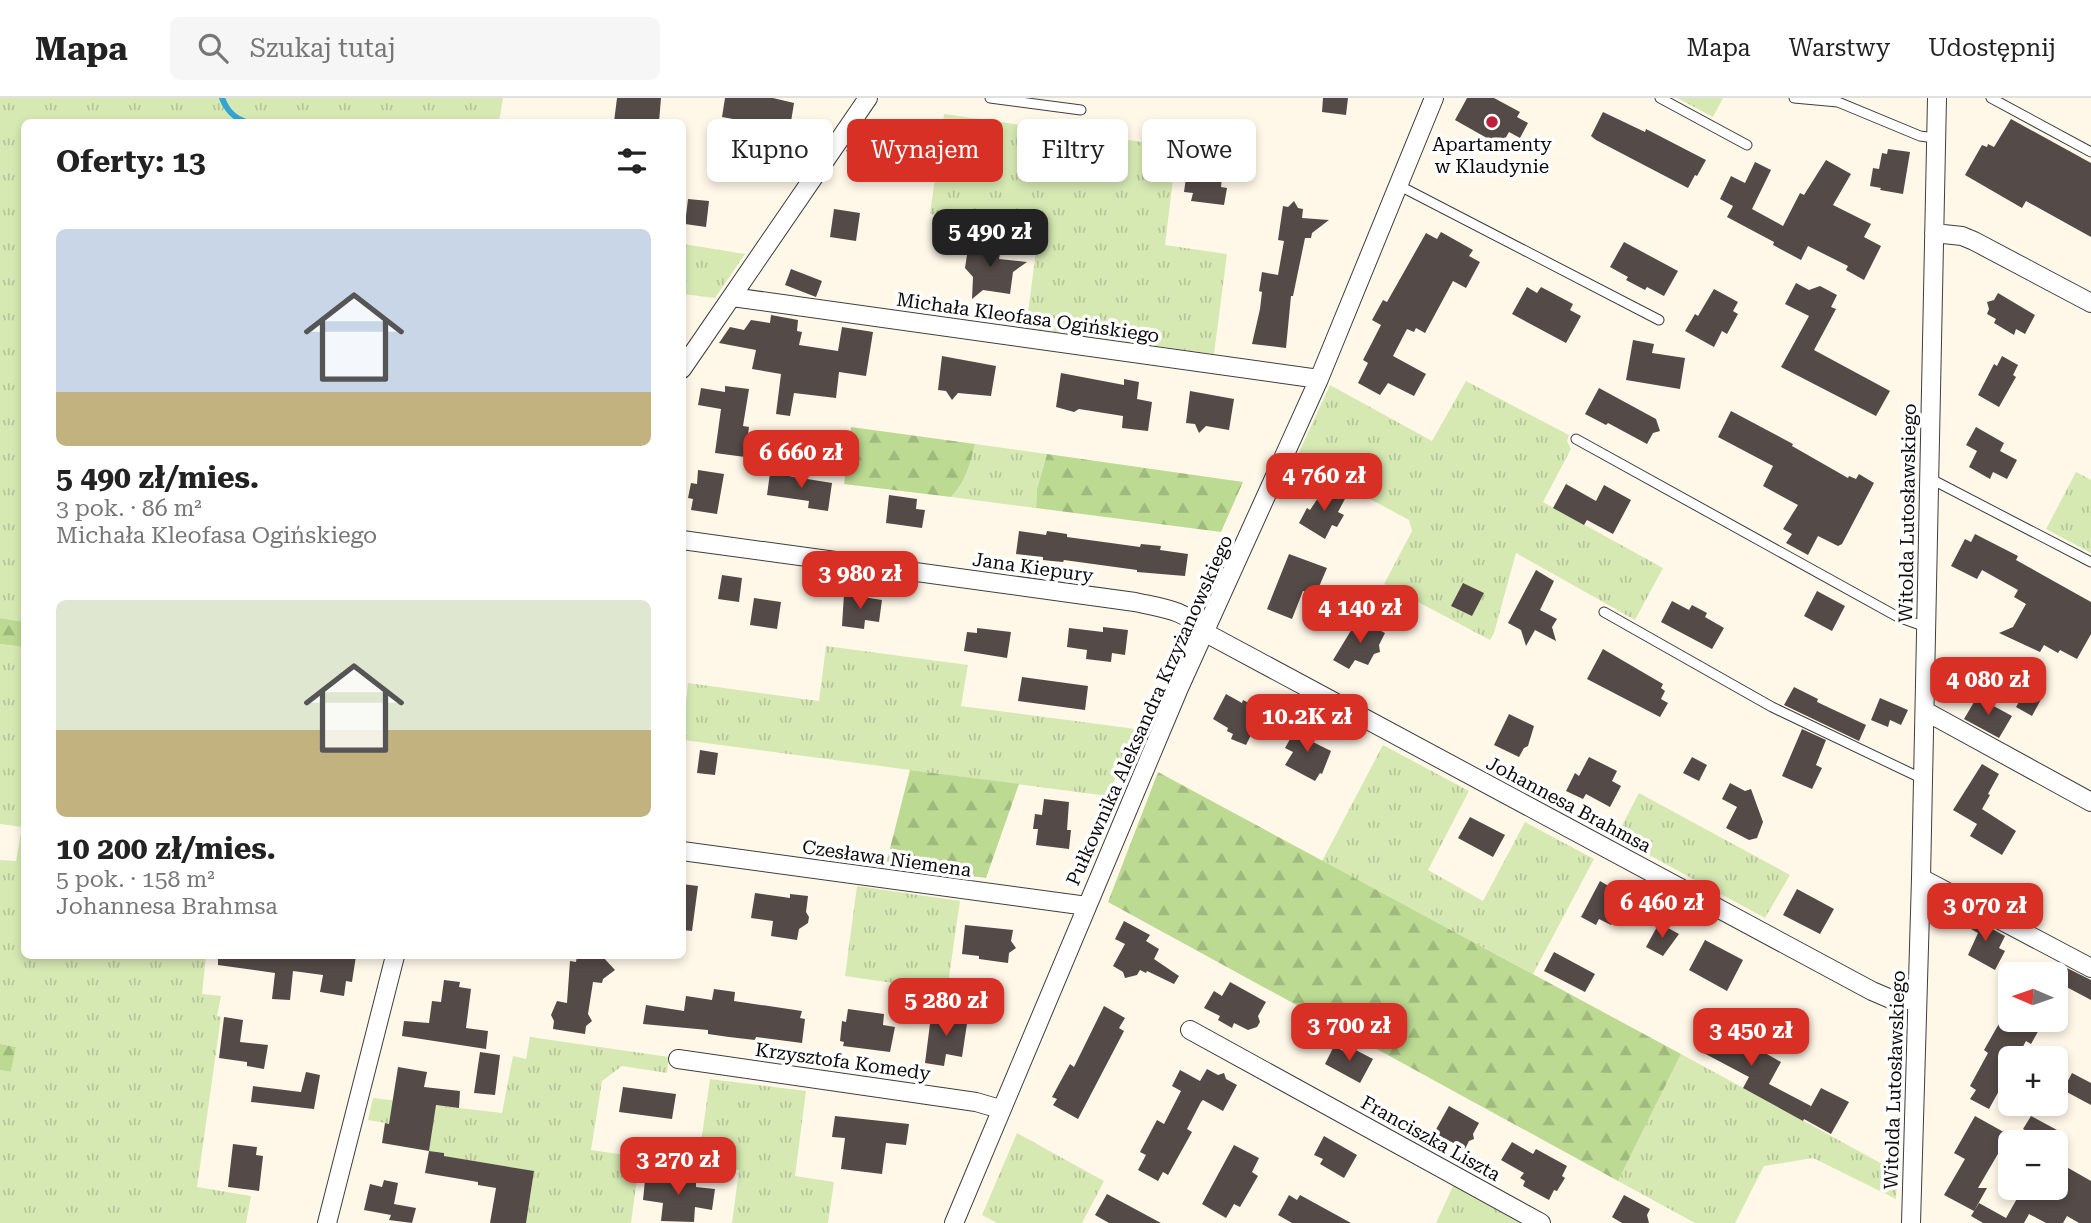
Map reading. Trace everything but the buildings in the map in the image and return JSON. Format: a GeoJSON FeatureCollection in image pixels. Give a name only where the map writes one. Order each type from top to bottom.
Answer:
{"type":"FeatureCollection","features":[{"type":"Feature","properties":{"kind":"street"},"geometry":{"type":"LineString","coordinates":[[686,363],[868,98]]}},
{"type":"Feature","properties":{"kind":"street","name":"Pułkownika Aleksandra Krzyżanowskiego"},"geometry":{"type":"LineString","coordinates":[[954,1223],[1204,632],[1318,379],[1434,98]]}},
{"type":"Feature","properties":{"kind":"street","name":"Witolda Lutosławskiego"},"geometry":{"type":"LineString","coordinates":[[1911,1223],[1925,711],[1937,98]]}},
{"type":"Feature","properties":{"kind":"street"},"geometry":{"type":"LineString","coordinates":[[1934,233],[1962,236],[1974,241],[2091,303]]}},
{"type":"Feature","properties":{"kind":"street","name":"Michała Kleofasa Ogińskiego"},"geometry":{"type":"LineString","coordinates":[[732,297],[1318,379]]}},
{"type":"Feature","properties":{"kind":"street","name":"Jana Kiepury"},"geometry":{"type":"LineString","coordinates":[[686,541],[1135,602],[1180,612],[1195,620],[1204,632]]}},
{"type":"Feature","properties":{"kind":"street","name":"Johannesa Brahmsa"},"geometry":{"type":"LineString","coordinates":[[1204,632],[1872,991],[1893,1000],[1917,1000]]}},
{"type":"Feature","properties":{"kind":"street"},"geometry":{"type":"LineString","coordinates":[[1925,711],[2091,802]]}},
{"type":"Feature","properties":{"kind":"street","name":"Czesława Niemena"},"geometry":{"type":"LineString","coordinates":[[686,852],[1087,906]]}},
{"type":"Feature","properties":{"kind":"street"},"geometry":{"type":"LineString","coordinates":[[1921,878],[2091,968]]}},
{"type":"Feature","properties":{"kind":"street"},"geometry":{"type":"LineString","coordinates":[[327,1223],[394,959]]}},
{"type":"Feature","properties":{"kind":"street","name":"Franciszka Liszta"},"geometry":{"type":"LineString","coordinates":[[1191,1030],[1541,1223]]}},
{"type":"Feature","properties":{"kind":"street","name":"Krzysztofa Komedy"},"geometry":{"type":"LineString","coordinates":[[678,1059],[976,1102],[1000,1109]]}},
{"type":"Feature","properties":{"kind":"lane"},"geometry":{"type":"LineString","coordinates":[[990,98],[1081,110]]}},
{"type":"Feature","properties":{"kind":"lane"},"geometry":{"type":"LineString","coordinates":[[1660,98],[1747,145]]}},
{"type":"Feature","properties":{"kind":"lane"},"geometry":{"type":"LineString","coordinates":[[1794,98],[1838,102],[1920,136],[1935,138]]}},
{"type":"Feature","properties":{"kind":"lane"},"geometry":{"type":"LineString","coordinates":[[1991,98],[2091,152]]}},
{"type":"Feature","properties":{"kind":"lane"},"geometry":{"type":"LineString","coordinates":[[1398,185],[1659,320]]}},
{"type":"Feature","properties":{"kind":"lane"},"geometry":{"type":"LineString","coordinates":[[1576,439],[1886,610],[1926,627]]}},
{"type":"Feature","properties":{"kind":"lane"},"geometry":{"type":"LineString","coordinates":[[1928,478],[2091,562]]}},
{"type":"Feature","properties":{"kind":"lane"},"geometry":{"type":"LineString","coordinates":[[1604,612],[1772,707],[1923,779]]}},
{"type":"Feature","properties":{"kind":"green space"},"geometry":{"type":"Polygon","coordinates":[[[0,98],[503,98],[500,119],[21,119],[21,622],[0,618],[0,98]]]}},
{"type":"Feature","properties":{"kind":"green space"},"geometry":{"type":"Polygon","coordinates":[[[1677,98],[1723,98],[1713,117],[1677,98]]]}},
{"type":"Feature","properties":{"kind":"green space"},"geometry":{"type":"Polygon","coordinates":[[[944,114],[979,119],[943,119],[944,114]]]}},
{"type":"Feature","properties":{"kind":"green space"},"geometry":{"type":"Polygon","coordinates":[[[1003,122],[1017,124],[1017,182],[1128,182],[1128,140],[1142,142],[1142,182],[1173,182],[1165,245],[1227,254],[1214,354],[1026,328],[1039,228],[930,214],[934,182],[1003,182],[1003,122]]]}},
{"type":"Feature","properties":{"kind":"green space"},"geometry":{"type":"Polygon","coordinates":[[[686,244],[745,254],[715,298],[686,294],[686,244]]]}},
{"type":"Feature","properties":{"kind":"green space"},"geometry":{"type":"Polygon","coordinates":[[[1466,381],[1569,435],[1567,441],[1571,449],[1543,502],[1663,568],[1635,620],[1516,553],[1490,640],[1384,584],[1412,531],[1409,520],[1296,459],[1330,385],[1432,441],[1466,381]]]}},
{"type":"Feature","properties":{"kind":"green space"},"geometry":{"type":"Polygon","coordinates":[[[851,427],[975,444],[967,472],[951,497],[844,484],[851,427]]]}},
{"type":"Feature","properties":{"kind":"green space"},"geometry":{"type":"Polygon","coordinates":[[[975,444],[1047,454],[1037,489],[1036,508],[951,497],[967,472],[975,444]]]}},
{"type":"Feature","properties":{"kind":"green space"},"geometry":{"type":"Polygon","coordinates":[[[1047,454],[1243,482],[1221,532],[1036,508],[1037,489],[1047,454]]]}},
{"type":"Feature","properties":{"kind":"green space"},"geometry":{"type":"Polygon","coordinates":[[[2076,472],[2091,480],[2091,553],[2046,529],[2076,472]]]}},
{"type":"Feature","properties":{"kind":"green space"},"geometry":{"type":"Polygon","coordinates":[[[0,618],[21,622],[21,647],[0,644],[0,618]]]}},
{"type":"Feature","properties":{"kind":"green space"},"geometry":{"type":"Polygon","coordinates":[[[0,644],[21,647],[21,827],[0,824],[0,644]]]}},
{"type":"Feature","properties":{"kind":"green space"},"geometry":{"type":"Polygon","coordinates":[[[826,646],[968,665],[961,706],[1136,729],[1108,796],[686,740],[688,683],[819,701],[826,646]]]}},
{"type":"Feature","properties":{"kind":"green space"},"geometry":{"type":"Polygon","coordinates":[[[1383,745],[1469,791],[1428,870],[1483,901],[1525,822],[1594,859],[1533,974],[1322,861],[1383,745]]]}},
{"type":"Feature","properties":{"kind":"green space"},"geometry":{"type":"Polygon","coordinates":[[[910,770],[1019,784],[986,878],[886,864],[910,770]]]}},
{"type":"Feature","properties":{"kind":"green space"},"geometry":{"type":"Polygon","coordinates":[[[1158,772],[1681,1054],[1618,1181],[1108,902],[1158,772]]]}},
{"type":"Feature","properties":{"kind":"green space"},"geometry":{"type":"Polygon","coordinates":[[[1639,793],[1790,875],[1765,918],[1616,837],[1639,793]]]}},
{"type":"Feature","properties":{"kind":"green space"},"geometry":{"type":"Polygon","coordinates":[[[21,833],[21,959],[206,959],[202,994],[221,996],[217,1016],[221,1017],[197,1187],[251,1196],[246,1223],[0,1223],[0,1070],[11,1072],[16,1047],[0,1044],[0,860],[16,861],[21,833]]]}},
{"type":"Feature","properties":{"kind":"green space"},"geometry":{"type":"Polygon","coordinates":[[[857,886],[960,901],[947,991],[845,976],[857,886]]]}},
{"type":"Feature","properties":{"kind":"green space"},"geometry":{"type":"Polygon","coordinates":[[[530,1037],[669,1057],[667,1073],[622,1066],[602,1081],[591,1150],[640,1157],[631,1223],[526,1223],[534,1171],[444,1156],[444,1153],[429,1151],[432,1131],[368,1120],[373,1098],[502,1113],[513,1056],[526,1059],[530,1037]]]}},
{"type":"Feature","properties":{"kind":"green space"},"geometry":{"type":"Polygon","coordinates":[[[0,1044],[16,1047],[11,1072],[0,1070],[0,1044]]]}},
{"type":"Feature","properties":{"kind":"green space"},"geometry":{"type":"Polygon","coordinates":[[[1681,1054],[1897,1172],[1896,1199],[1813,1158],[1764,1166],[1735,1223],[1695,1223],[1618,1181],[1681,1054]]]}},
{"type":"Feature","properties":{"kind":"green space"},"geometry":{"type":"Polygon","coordinates":[[[710,1079],[806,1091],[795,1176],[834,1182],[828,1223],[732,1223],[739,1170],[698,1164],[710,1079]]]}},
{"type":"Feature","properties":{"kind":"green space"},"geometry":{"type":"Polygon","coordinates":[[[1017,1133],[1104,1181],[1082,1223],[997,1223],[982,1215],[1017,1133]]]}},
{"type":"Feature","properties":{"kind":"green space"},"geometry":{"type":"Polygon","coordinates":[[[1454,1184],[1525,1223],[1436,1223],[1454,1184]]]}},
{"type":"Feature","properties":{"kind":"waterway"},"geometry":{"type":"LineString","coordinates":[[222,98],[231,113],[240,119]]}},
{"type":"Feature","properties":{"kind":"place","name":"Apartamenty w Klaudynie"},"geometry":{"type":"Point","coordinates":[1492,122]}}]}
